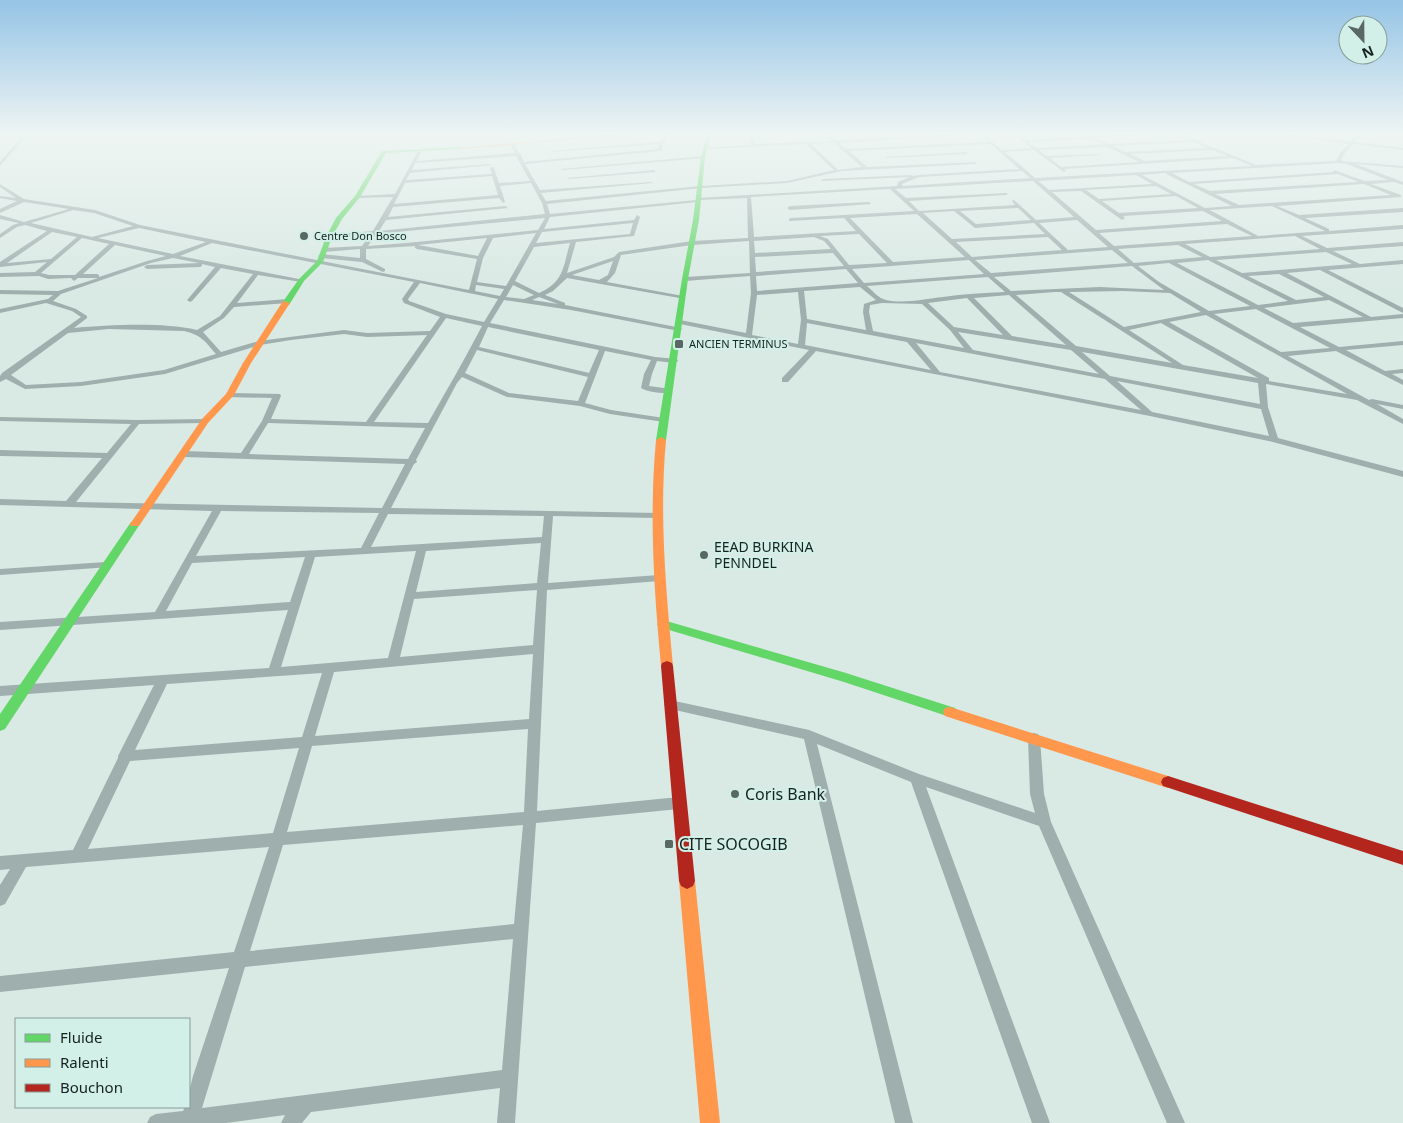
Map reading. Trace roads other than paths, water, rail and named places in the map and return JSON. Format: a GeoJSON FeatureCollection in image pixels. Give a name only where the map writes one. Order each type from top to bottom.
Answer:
{"type":"FeatureCollection","features":[{"type":"Feature","properties":{"kind":"street"},"geometry":{"type":"LineString","coordinates":[[2,186],[23,200]]}},
{"type":"Feature","properties":{"kind":"street"},"geometry":{"type":"LineString","coordinates":[[0,725],[106,565],[148,507],[205,421],[230,395],[259,343],[302,280],[322,256],[329,237],[346,209],[363,186]]}},
{"type":"Feature","properties":{"kind":"street"},"geometry":{"type":"LineString","coordinates":[[363,260],[363,248],[376,233],[402,186]]}},
{"type":"Feature","properties":{"kind":"street"},"geometry":{"type":"LineString","coordinates":[[498,186],[509,220]]}},
{"type":"Feature","properties":{"kind":"street"},"geometry":{"type":"LineString","coordinates":[[365,550],[454,382],[461,374],[476,348],[487,323],[548,216],[544,203],[535,186]]}},
{"type":"Feature","properties":{"kind":"street"},"geometry":{"type":"LineString","coordinates":[[538,192],[599,186]]}},
{"type":"Feature","properties":{"kind":"street"},"geometry":{"type":"LineString","coordinates":[[648,193],[650,186]]}},
{"type":"Feature","properties":{"kind":"street"},"geometry":{"type":"LineString","coordinates":[[700,186],[668,390],[656,484],[656,515],[659,578],[670,705],[710,1123]]}},
{"type":"Feature","properties":{"kind":"street"},"geometry":{"type":"LineString","coordinates":[[329,237],[641,207],[699,194],[755,186]]}},
{"type":"Feature","properties":{"kind":"street"},"geometry":{"type":"LineString","coordinates":[[544,203],[648,193],[750,197],[857,191],[898,186]]}},
{"type":"Feature","properties":{"kind":"street"},"geometry":{"type":"LineString","coordinates":[[999,186],[1065,250]]}},
{"type":"Feature","properties":{"kind":"street"},"geometry":{"type":"LineString","coordinates":[[1043,186],[1132,265],[1169,292],[1403,422]]}},
{"type":"Feature","properties":{"kind":"street"},"geometry":{"type":"LineString","coordinates":[[1048,191],[1135,186]]}},
{"type":"Feature","properties":{"kind":"street"},"geometry":{"type":"LineString","coordinates":[[1159,186],[1255,236]]}},
{"type":"Feature","properties":{"kind":"street"},"geometry":{"type":"LineString","coordinates":[[1195,186],[1239,207]]}},
{"type":"Feature","properties":{"kind":"street"},"geometry":{"type":"LineString","coordinates":[[1268,186],[1304,202]]}},
{"type":"Feature","properties":{"kind":"street"},"geometry":{"type":"LineString","coordinates":[[1209,193],[1314,186]]}},
{"type":"Feature","properties":{"kind":"street"},"geometry":{"type":"LineString","coordinates":[[1375,186],[1401,197]]}},
{"type":"Feature","properties":{"kind":"street"},"geometry":{"type":"LineString","coordinates":[[891,188],[952,241],[988,276],[1150,414]]}},
{"type":"Feature","properties":{"kind":"street"},"geometry":{"type":"LineString","coordinates":[[1083,190],[1100,200],[1137,229]]}},
{"type":"Feature","properties":{"kind":"street"},"geometry":{"type":"LineString","coordinates":[[790,208],[871,204],[857,191]]}},
{"type":"Feature","properties":{"kind":"street"},"geometry":{"type":"LineString","coordinates":[[904,200],[1006,194]]}},
{"type":"Feature","properties":{"kind":"street"},"geometry":{"type":"LineString","coordinates":[[357,197],[397,195]]}},
{"type":"Feature","properties":{"kind":"street"},"geometry":{"type":"LineString","coordinates":[[788,195],[793,237]]}},
{"type":"Feature","properties":{"kind":"street"},"geometry":{"type":"LineString","coordinates":[[1100,200],[1176,195]]}},
{"type":"Feature","properties":{"kind":"street"},"geometry":{"type":"LineString","coordinates":[[391,206],[501,196]]}},
{"type":"Feature","properties":{"kind":"street"},"geometry":{"type":"LineString","coordinates":[[0,197],[109,216],[139,226],[210,241],[363,260],[390,275]]}},
{"type":"Feature","properties":{"kind":"street"},"geometry":{"type":"LineString","coordinates":[[749,335],[754,293],[750,197]]}},
{"type":"Feature","properties":{"kind":"street"},"geometry":{"type":"LineString","coordinates":[[1118,215],[1401,197]]}},
{"type":"Feature","properties":{"kind":"street"},"geometry":{"type":"LineString","coordinates":[[0,211],[23,200]]}},
{"type":"Feature","properties":{"kind":"street"},"geometry":{"type":"LineString","coordinates":[[1334,201],[1401,228]]}},
{"type":"Feature","properties":{"kind":"street"},"geometry":{"type":"LineString","coordinates":[[1271,205],[1330,232]]}},
{"type":"Feature","properties":{"kind":"street"},"geometry":{"type":"LineString","coordinates":[[791,220],[1018,206]]}},
{"type":"Feature","properties":{"kind":"street"},"geometry":{"type":"LineString","coordinates":[[628,241],[632,235],[641,207]]}},
{"type":"Feature","properties":{"kind":"street"},"geometry":{"type":"LineString","coordinates":[[384,219],[505,208]]}},
{"type":"Feature","properties":{"kind":"street"},"geometry":{"type":"LineString","coordinates":[[0,236],[15,226],[74,209]]}},
{"type":"Feature","properties":{"kind":"street"},"geometry":{"type":"LineString","coordinates":[[878,210],[884,214]]}},
{"type":"Feature","properties":{"kind":"street"},"geometry":{"type":"LineString","coordinates":[[955,210],[992,239]]}},
{"type":"Feature","properties":{"kind":"street"},"geometry":{"type":"LineString","coordinates":[[1298,217],[1403,210]]}},
{"type":"Feature","properties":{"kind":"street"},"geometry":{"type":"LineString","coordinates":[[0,217],[51,230],[174,256],[302,280]]}},
{"type":"Feature","properties":{"kind":"street"},"geometry":{"type":"LineString","coordinates":[[846,217],[892,264]]}},
{"type":"Feature","properties":{"kind":"street"},"geometry":{"type":"LineString","coordinates":[[975,226],[1078,218]]}},
{"type":"Feature","properties":{"kind":"street"},"geometry":{"type":"LineString","coordinates":[[322,256],[363,248],[635,221]]}},
{"type":"Feature","properties":{"kind":"street"},"geometry":{"type":"LineString","coordinates":[[1094,232],[1228,222]]}},
{"type":"Feature","properties":{"kind":"street"},"geometry":{"type":"LineString","coordinates":[[94,238],[139,226]]}},
{"type":"Feature","properties":{"kind":"street"},"geometry":{"type":"LineString","coordinates":[[685,279],[1293,233],[1401,228]]}},
{"type":"Feature","properties":{"kind":"street"},"geometry":{"type":"LineString","coordinates":[[50,260],[0,265],[51,230]]}},
{"type":"Feature","properties":{"kind":"street"},"geometry":{"type":"LineString","coordinates":[[524,301],[551,290],[565,276],[618,256],[692,243],[862,232]]}},
{"type":"Feature","properties":{"kind":"street"},"geometry":{"type":"LineString","coordinates":[[1293,233],[1358,265]]}},
{"type":"Feature","properties":{"kind":"street"},"geometry":{"type":"LineString","coordinates":[[533,245],[632,235]]}},
{"type":"Feature","properties":{"kind":"street"},"geometry":{"type":"LineString","coordinates":[[952,241],[1048,235]]}},
{"type":"Feature","properties":{"kind":"street"},"geometry":{"type":"LineString","coordinates":[[38,274],[40,269],[50,260],[82,236]]}},
{"type":"Feature","properties":{"kind":"street"},"geometry":{"type":"LineString","coordinates":[[472,291],[480,258],[491,236]]}},
{"type":"Feature","properties":{"kind":"street"},"geometry":{"type":"LineString","coordinates":[[814,236],[826,240],[862,285],[882,301]]}},
{"type":"Feature","properties":{"kind":"street"},"geometry":{"type":"LineString","coordinates":[[0,292],[61,292],[174,256],[210,241]]}},
{"type":"Feature","properties":{"kind":"street"},"geometry":{"type":"LineString","coordinates":[[565,276],[573,242]]}},
{"type":"Feature","properties":{"kind":"street"},"geometry":{"type":"LineString","coordinates":[[1177,242],[1293,301]]}},
{"type":"Feature","properties":{"kind":"street"},"geometry":{"type":"LineString","coordinates":[[0,312],[48,301],[61,292],[76,276],[114,243]]}},
{"type":"Feature","properties":{"kind":"street"},"geometry":{"type":"LineString","coordinates":[[406,244],[480,258]]}},
{"type":"Feature","properties":{"kind":"street"},"geometry":{"type":"LineString","coordinates":[[754,293],[801,291],[1403,244]]}},
{"type":"Feature","properties":{"kind":"street"},"geometry":{"type":"LineString","coordinates":[[602,282],[609,279],[613,273],[618,256],[623,248]]}},
{"type":"Feature","properties":{"kind":"street"},"geometry":{"type":"LineString","coordinates":[[752,255],[833,251]]}},
{"type":"Feature","properties":{"kind":"street"},"geometry":{"type":"LineString","coordinates":[[322,256],[390,275],[501,298],[749,335],[938,374],[1150,414],[1274,440],[1403,474]]}},
{"type":"Feature","properties":{"kind":"street"},"geometry":{"type":"LineString","coordinates":[[1171,262],[1253,306],[1340,349],[1403,384]]}},
{"type":"Feature","properties":{"kind":"street"},"geometry":{"type":"LineString","coordinates":[[1240,275],[1403,262]]}},
{"type":"Feature","properties":{"kind":"street"},"geometry":{"type":"LineString","coordinates":[[124,271],[150,266],[218,265]]}},
{"type":"Feature","properties":{"kind":"street"},"geometry":{"type":"LineString","coordinates":[[190,300],[218,265]]}},
{"type":"Feature","properties":{"kind":"street"},"geometry":{"type":"LineString","coordinates":[[1321,268],[1403,311]]}},
{"type":"Feature","properties":{"kind":"street"},"geometry":{"type":"LineString","coordinates":[[1279,272],[1370,319]]}},
{"type":"Feature","properties":{"kind":"street"},"geometry":{"type":"LineString","coordinates":[[198,332],[222,317],[257,273]]}},
{"type":"Feature","properties":{"kind":"street"},"geometry":{"type":"LineString","coordinates":[[0,275],[108,276]]}},
{"type":"Feature","properties":{"kind":"street"},"geometry":{"type":"LineString","coordinates":[[565,276],[683,298]]}},
{"type":"Feature","properties":{"kind":"street"},"geometry":{"type":"LineString","coordinates":[[418,281],[405,299],[406,302],[444,316],[487,323],[655,359],[674,361]]}},
{"type":"Feature","properties":{"kind":"street"},"geometry":{"type":"LineString","coordinates":[[512,282],[524,289],[571,308]]}},
{"type":"Feature","properties":{"kind":"street"},"geometry":{"type":"LineString","coordinates":[[474,283],[507,288]]}},
{"type":"Feature","properties":{"kind":"street"},"geometry":{"type":"LineString","coordinates":[[870,333],[866,312],[867,304],[882,301],[925,302],[1010,293],[1062,290],[1132,289],[1169,292]]}},
{"type":"Feature","properties":{"kind":"street"},"geometry":{"type":"LineString","coordinates":[[1062,290],[1185,368]]}},
{"type":"Feature","properties":{"kind":"street"},"geometry":{"type":"LineString","coordinates":[[801,291],[804,320],[801,346]]}},
{"type":"Feature","properties":{"kind":"street"},"geometry":{"type":"LineString","coordinates":[[969,297],[1009,337]]}},
{"type":"Feature","properties":{"kind":"street"},"geometry":{"type":"LineString","coordinates":[[1122,329],[1205,313],[1293,301],[1331,298]]}},
{"type":"Feature","properties":{"kind":"street"},"geometry":{"type":"LineString","coordinates":[[3,377],[69,331],[86,316],[48,301]]}},
{"type":"Feature","properties":{"kind":"street"},"geometry":{"type":"LineString","coordinates":[[231,305],[288,301]]}},
{"type":"Feature","properties":{"kind":"street"},"geometry":{"type":"LineString","coordinates":[[925,302],[952,329],[971,352]]}},
{"type":"Feature","properties":{"kind":"street"},"geometry":{"type":"LineString","coordinates":[[368,425],[444,316]]}},
{"type":"Feature","properties":{"kind":"street"},"geometry":{"type":"LineString","coordinates":[[1293,325],[1403,316]]}},
{"type":"Feature","properties":{"kind":"street"},"geometry":{"type":"LineString","coordinates":[[804,320],[1264,407]]}},
{"type":"Feature","properties":{"kind":"street"},"geometry":{"type":"LineString","coordinates":[[1162,321],[1273,384]]}},
{"type":"Feature","properties":{"kind":"street"},"geometry":{"type":"LineString","coordinates":[[69,331],[109,327],[177,328],[198,332],[220,355]]}},
{"type":"Feature","properties":{"kind":"street"},"geometry":{"type":"LineString","coordinates":[[952,329],[1074,348],[1403,407]]}},
{"type":"Feature","properties":{"kind":"street"},"geometry":{"type":"LineString","coordinates":[[3,377],[25,387],[81,384],[165,372],[259,343],[344,332],[367,335],[431,333]]}},
{"type":"Feature","properties":{"kind":"street"},"geometry":{"type":"LineString","coordinates":[[910,341],[938,374]]}},
{"type":"Feature","properties":{"kind":"street"},"geometry":{"type":"LineString","coordinates":[[1280,354],[1403,343]]}},
{"type":"Feature","properties":{"kind":"street"},"geometry":{"type":"LineString","coordinates":[[476,348],[592,376]]}},
{"type":"Feature","properties":{"kind":"street"},"geometry":{"type":"LineString","coordinates":[[581,404],[603,348]]}},
{"type":"Feature","properties":{"kind":"street"},"geometry":{"type":"LineString","coordinates":[[785,380],[814,349]]}},
{"type":"Feature","properties":{"kind":"street"},"geometry":{"type":"LineString","coordinates":[[655,359],[648,374],[645,388],[668,390]]}},
{"type":"Feature","properties":{"kind":"street"},"geometry":{"type":"LineString","coordinates":[[1384,373],[1403,371]]}},
{"type":"Feature","properties":{"kind":"street"},"geometry":{"type":"LineString","coordinates":[[461,374],[506,396],[581,404],[610,412],[664,420]]}},
{"type":"Feature","properties":{"kind":"street"},"geometry":{"type":"LineString","coordinates":[[1262,382],[1264,407],[1274,440]]}},
{"type":"Feature","properties":{"kind":"street"},"geometry":{"type":"LineString","coordinates":[[230,395],[277,396],[266,421],[243,457]]}},
{"type":"Feature","properties":{"kind":"street"},"geometry":{"type":"LineString","coordinates":[[0,419],[137,422],[205,421]]}},
{"type":"Feature","properties":{"kind":"street"},"geometry":{"type":"LineString","coordinates":[[266,421],[431,426]]}},
{"type":"Feature","properties":{"kind":"street"},"geometry":{"type":"LineString","coordinates":[[70,503],[137,422]]}},
{"type":"Feature","properties":{"kind":"street"},"geometry":{"type":"LineString","coordinates":[[0,453],[109,456]]}},
{"type":"Feature","properties":{"kind":"street"},"geometry":{"type":"LineString","coordinates":[[184,454],[413,462]]}},
{"type":"Feature","properties":{"kind":"street"},"geometry":{"type":"LineString","coordinates":[[0,502],[148,507],[656,515]]}},
{"type":"Feature","properties":{"kind":"street"},"geometry":{"type":"LineString","coordinates":[[158,615],[218,508]]}},
{"type":"Feature","properties":{"kind":"street"},"geometry":{"type":"LineString","coordinates":[[506,1123],[508,1078],[530,818],[542,586],[549,513]]}},
{"type":"Feature","properties":{"kind":"street"},"geometry":{"type":"LineString","coordinates":[[190,560],[365,550],[421,549],[545,540]]}},
{"type":"Feature","properties":{"kind":"street"},"geometry":{"type":"LineString","coordinates":[[393,662],[421,549]]}},
{"type":"Feature","properties":{"kind":"street"},"geometry":{"type":"LineString","coordinates":[[274,670],[311,554]]}},
{"type":"Feature","properties":{"kind":"street"},"geometry":{"type":"LineString","coordinates":[[0,572],[106,565]]}},
{"type":"Feature","properties":{"kind":"street"},"geometry":{"type":"LineString","coordinates":[[409,596],[659,578]]}},
{"type":"Feature","properties":{"kind":"street"},"geometry":{"type":"LineString","coordinates":[[0,626],[293,606]]}},
{"type":"Feature","properties":{"kind":"street"},"geometry":{"type":"LineString","coordinates":[[663,624],[846,678],[1403,858]]}},
{"type":"Feature","properties":{"kind":"street"},"geometry":{"type":"LineString","coordinates":[[0,691],[274,670],[329,668],[539,649]]}},
{"type":"Feature","properties":{"kind":"street"},"geometry":{"type":"LineString","coordinates":[[190,1119],[329,668]]}},
{"type":"Feature","properties":{"kind":"street"},"geometry":{"type":"LineString","coordinates":[[77,856],[163,679]]}},
{"type":"Feature","properties":{"kind":"street"},"geometry":{"type":"LineString","coordinates":[[670,705],[775,726],[809,735],[916,778],[1044,822]]}},
{"type":"Feature","properties":{"kind":"street"},"geometry":{"type":"LineString","coordinates":[[124,756],[534,724]]}},
{"type":"Feature","properties":{"kind":"street"},"geometry":{"type":"LineString","coordinates":[[809,735],[904,1123]]}},
{"type":"Feature","properties":{"kind":"street"},"geometry":{"type":"LineString","coordinates":[[1034,738],[1037,794],[1044,822],[1176,1123]]}},
{"type":"Feature","properties":{"kind":"street"},"geometry":{"type":"LineString","coordinates":[[916,778],[1041,1123]]}},
{"type":"Feature","properties":{"kind":"street"},"geometry":{"type":"LineString","coordinates":[[0,863],[530,818],[679,803]]}},
{"type":"Feature","properties":{"kind":"street"},"geometry":{"type":"LineString","coordinates":[[0,899],[22,861]]}},
{"type":"Feature","properties":{"kind":"street"},"geometry":{"type":"LineString","coordinates":[[0,984],[239,958],[384,946],[520,931]]}},
{"type":"Feature","properties":{"kind":"street"},"geometry":{"type":"LineString","coordinates":[[156,1123],[508,1078]]}},
{"type":"Feature","properties":{"kind":"street"},"geometry":{"type":"LineString","coordinates":[[290,1123],[306,1104]]}},
{"type":"Feature","properties":{"kind":"place","name":"Centre Don Bosco"},"geometry":{"type":"Point","coordinates":[304,236]}},
{"type":"Feature","properties":{"kind":"place","name":"ANCIEN TERMINUS"},"geometry":{"type":"Point","coordinates":[679,344]}},
{"type":"Feature","properties":{"kind":"place","name":"EEAD BURKINA PENNDEL"},"geometry":{"type":"Point","coordinates":[704,555]}},
{"type":"Feature","properties":{"kind":"place","name":"Coris Bank"},"geometry":{"type":"Point","coordinates":[735,794]}},
{"type":"Feature","properties":{"kind":"place","name":"CITE SOCOGIB"},"geometry":{"type":"Point","coordinates":[669,844]}}]}
